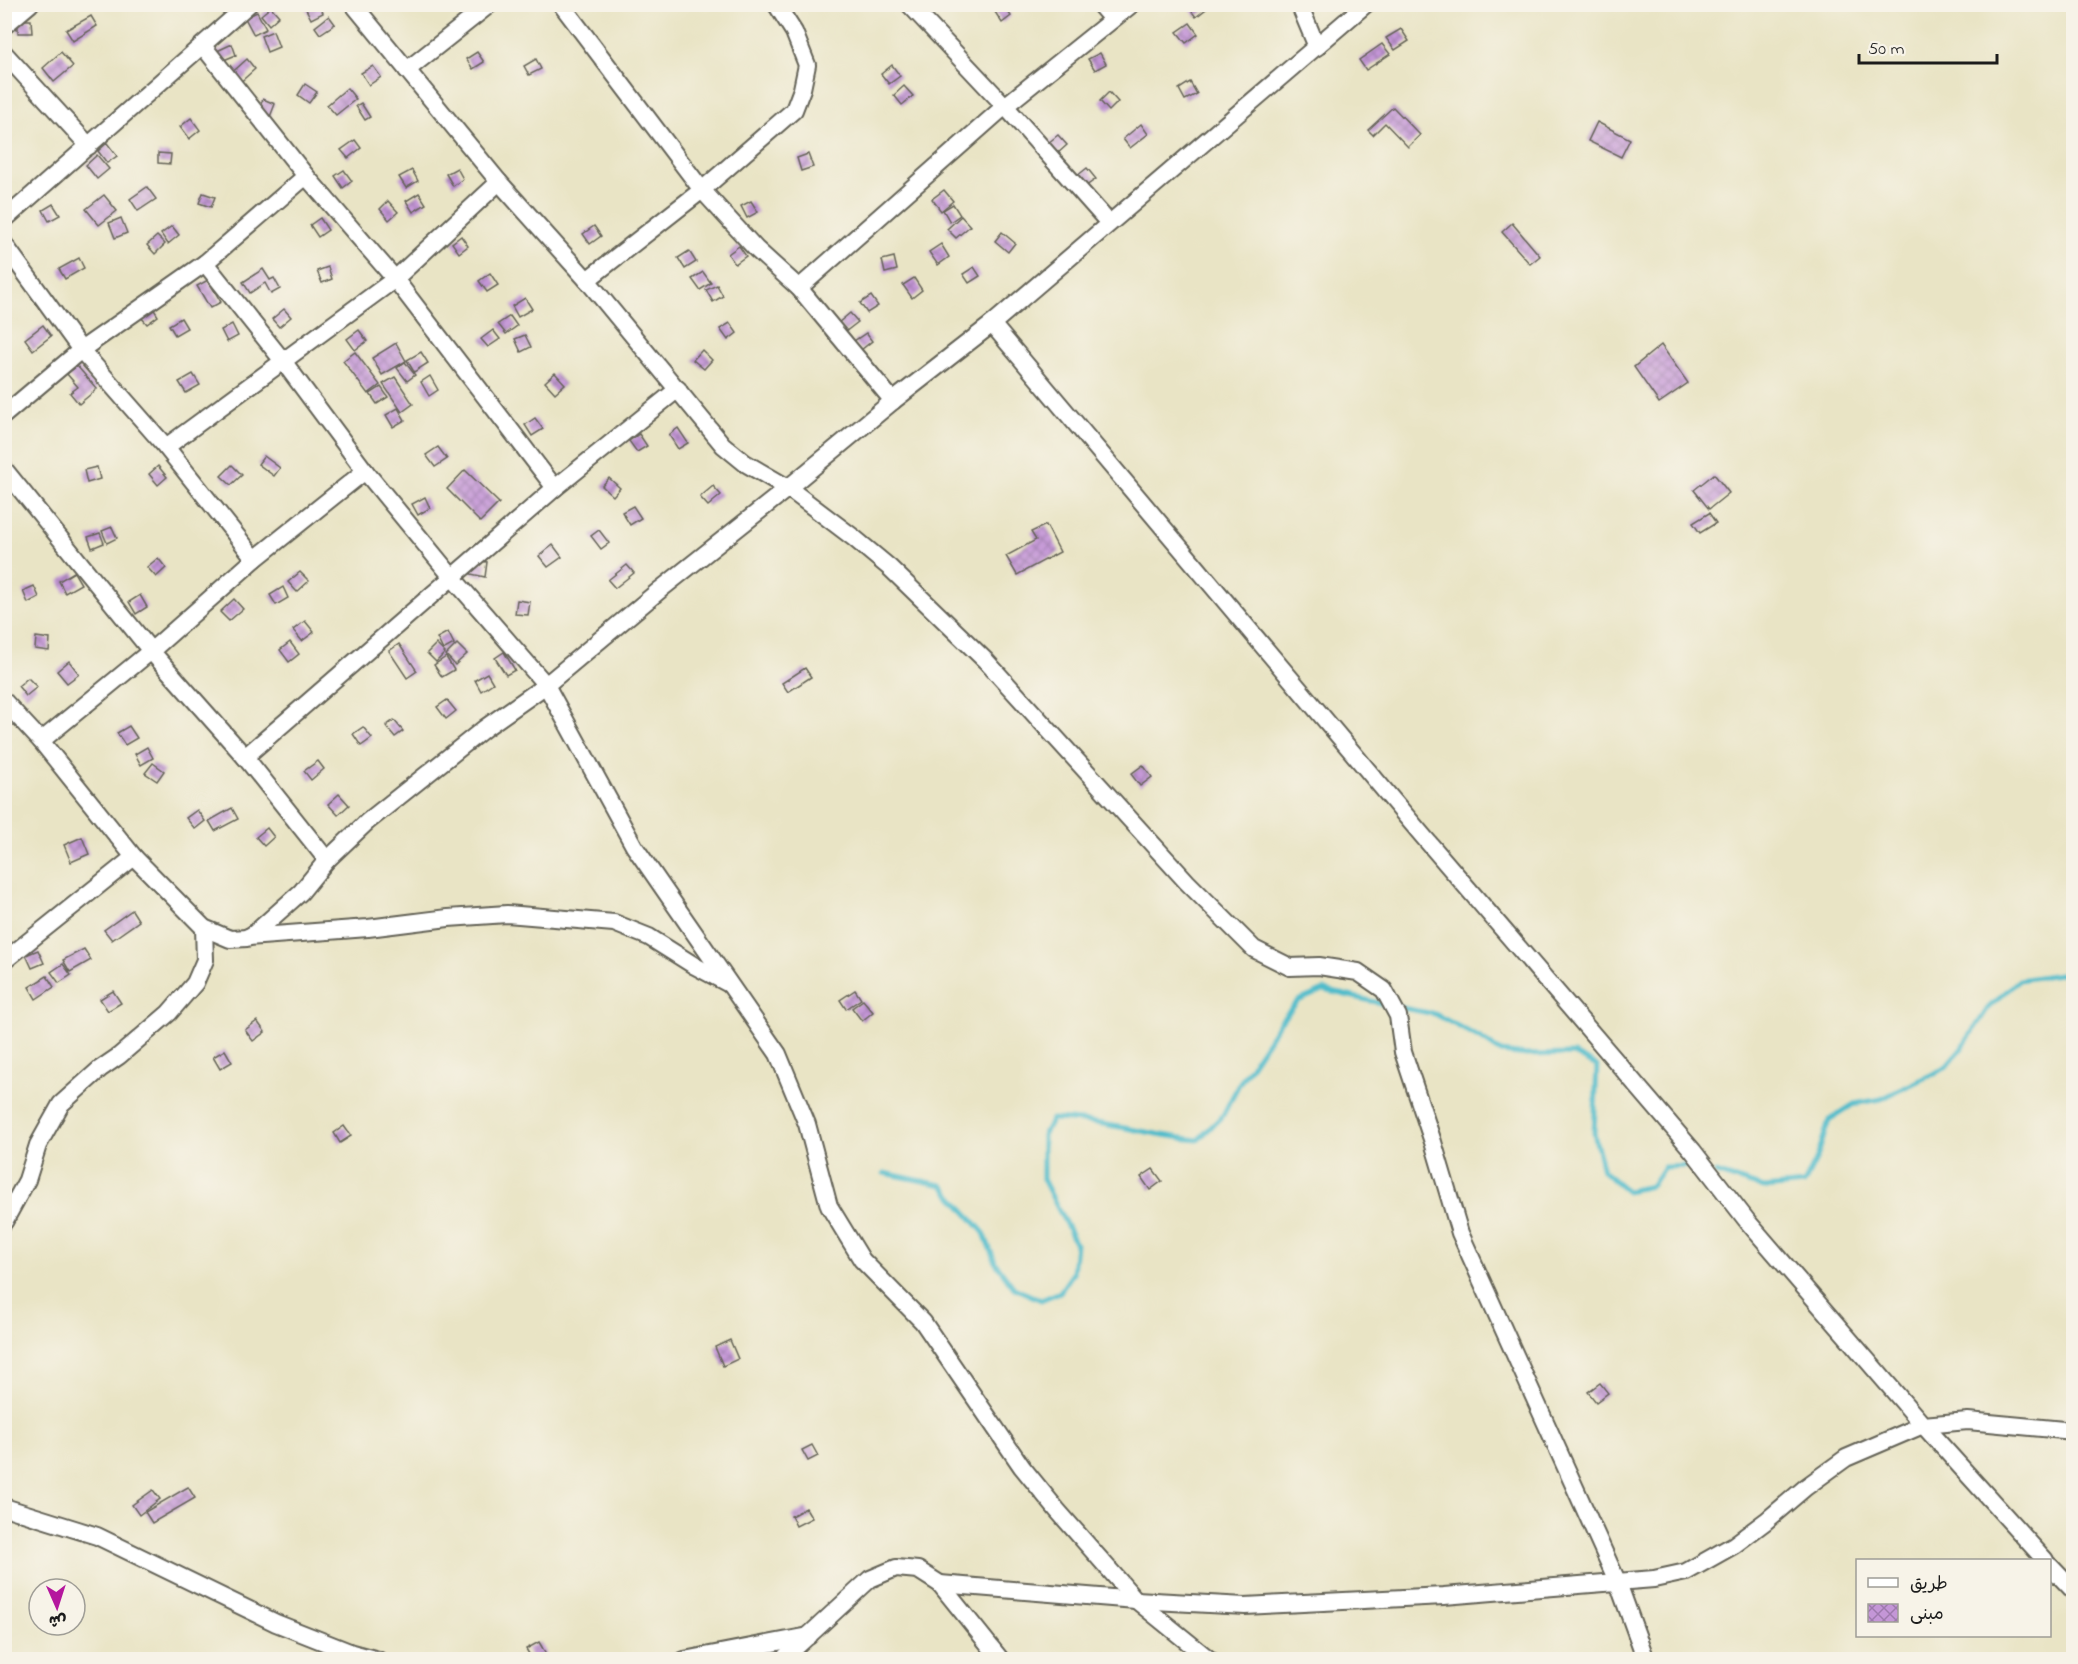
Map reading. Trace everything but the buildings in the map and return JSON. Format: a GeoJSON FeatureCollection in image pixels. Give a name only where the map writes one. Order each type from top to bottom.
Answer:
{"type":"FeatureCollection","features":[{"type":"Feature","properties":{"kind":"street"},"geometry":{"type":"LineString","coordinates":[[4,26],[30,4]]}},
{"type":"Feature","properties":{"kind":"street"},"geometry":{"type":"LineString","coordinates":[[4,220],[249,4]]}},
{"type":"Feature","properties":{"kind":"street"},"geometry":{"type":"LineString","coordinates":[[353,4],[499,182],[587,280],[723,445],[745,463],[788,488],[855,538],[890,568],[986,661],[1186,882],[1254,949],[1290,967],[1319,966],[1358,972],[1384,990],[1398,1016],[1403,1052],[1460,1233],[1618,1583],[1646,1659]]}},
{"type":"Feature","properties":{"kind":"street"},"geometry":{"type":"LineString","coordinates":[[407,70],[490,4]]}},
{"type":"Feature","properties":{"kind":"street"},"geometry":{"type":"LineString","coordinates":[[561,4],[702,190],[756,249],[799,288],[893,401]]}},
{"type":"Feature","properties":{"kind":"street"},"geometry":{"type":"LineString","coordinates":[[587,280],[702,190],[794,110],[802,89],[807,65],[794,32],[776,4]]}},
{"type":"Feature","properties":{"kind":"street"},"geometry":{"type":"LineString","coordinates":[[909,4],[1005,106],[1109,223]]}},
{"type":"Feature","properties":{"kind":"street"},"geometry":{"type":"LineString","coordinates":[[1099,4],[1112,19]]}},
{"type":"Feature","properties":{"kind":"street"},"geometry":{"type":"LineString","coordinates":[[799,288],[1005,106],[1131,4]]}},
{"type":"Feature","properties":{"kind":"street"},"geometry":{"type":"LineString","coordinates":[[1299,4],[1317,47]]}},
{"type":"Feature","properties":{"kind":"street"},"geometry":{"type":"LineString","coordinates":[[247,938],[302,892],[327,860],[414,783],[485,728],[546,685],[893,401],[992,324],[1366,4]]}},
{"type":"Feature","properties":{"kind":"street"},"geometry":{"type":"LineString","coordinates":[[203,46],[306,176],[394,279],[555,488]]}},
{"type":"Feature","properties":{"kind":"street"},"geometry":{"type":"LineString","coordinates":[[4,53],[89,146]]}},
{"type":"Feature","properties":{"kind":"street"},"geometry":{"type":"LineString","coordinates":[[4,415],[81,350],[206,262],[306,176]]}},
{"type":"Feature","properties":{"kind":"street"},"geometry":{"type":"LineString","coordinates":[[166,447],[394,279],[499,182]]}},
{"type":"Feature","properties":{"kind":"street"},"geometry":{"type":"LineString","coordinates":[[4,244],[81,350],[166,447],[255,559]]}},
{"type":"Feature","properties":{"kind":"street"},"geometry":{"type":"LineString","coordinates":[[206,262],[365,471],[452,577],[546,685],[634,846],[778,1054],[807,1124],[829,1206],[862,1260],[923,1322],[1022,1467],[1136,1600],[1210,1659]]}},
{"type":"Feature","properties":{"kind":"street"},"geometry":{"type":"LineString","coordinates":[[992,324],[1430,844],[1693,1151],[1748,1221],[1923,1425],[2044,1559]]}},
{"type":"Feature","properties":{"kind":"street"},"geometry":{"type":"LineString","coordinates":[[244,756],[555,488],[678,389]]}},
{"type":"Feature","properties":{"kind":"street"},"geometry":{"type":"LineString","coordinates":[[4,469],[151,651],[244,756],[327,860]]}},
{"type":"Feature","properties":{"kind":"street"},"geometry":{"type":"LineString","coordinates":[[41,741],[151,651],[255,559],[365,471]]}},
{"type":"Feature","properties":{"kind":"street"},"geometry":{"type":"LineString","coordinates":[[4,701],[41,741],[134,857],[204,928],[231,939],[507,914],[614,923],[649,937],[731,985]]}},
{"type":"Feature","properties":{"kind":"street"},"geometry":{"type":"LineString","coordinates":[[8,951],[134,857]]}},
{"type":"Feature","properties":{"kind":"street"},"geometry":{"type":"LineString","coordinates":[[4,1222],[27,1180],[38,1145],[61,1104],[93,1074],[119,1056],[169,1013],[195,983],[205,960],[204,928]]}},
{"type":"Feature","properties":{"kind":"street"},"geometry":{"type":"LineString","coordinates":[[940,1584],[1136,1600],[1245,1606],[1432,1596],[1654,1579],[1686,1572],[1734,1545],[1806,1486],[1846,1458],[1923,1425],[1968,1421],[2073,1431]]}},
{"type":"Feature","properties":{"kind":"street"},"geometry":{"type":"LineString","coordinates":[[4,1507],[97,1536],[276,1623],[352,1653],[378,1659]]}},
{"type":"Feature","properties":{"kind":"street"},"geometry":{"type":"LineString","coordinates":[[782,1659],[810,1636],[870,1579],[896,1568],[918,1570],[940,1584],[1001,1659]]}},
{"type":"Feature","properties":{"kind":"street"},"geometry":{"type":"LineString","coordinates":[[2051,1568],[2073,1591]]}},
{"type":"Feature","properties":{"kind":"street"},"geometry":{"type":"LineString","coordinates":[[684,1659],[810,1636]]}},
{"type":"Feature","properties":{"kind":"waterway"},"geometry":{"type":"LineString","coordinates":[[1716,1173],[1764,1188],[1804,1184],[1817,1158],[1829,1120],[1854,1104],[1881,1099],[1945,1068],[1962,1048],[1988,1008],[2019,980],[2059,974],[2074,977]]}},
{"type":"Feature","properties":{"kind":"waterway"},"geometry":{"type":"LineString","coordinates":[[884,1173],[942,1185],[984,1233],[995,1262],[1014,1288],[1041,1300],[1060,1292],[1073,1273],[1076,1244],[1043,1179],[1043,1135],[1052,1119],[1089,1122],[1198,1140],[1223,1115],[1239,1084],[1280,1022],[1298,1001],[1324,990],[1388,1005]]}},
{"type":"Feature","properties":{"kind":"waterway"},"geometry":{"type":"LineString","coordinates":[[1397,1007],[1435,1014],[1501,1052],[1527,1055],[1574,1054],[1597,1066],[1594,1133],[1603,1171],[1627,1191],[1651,1186],[1664,1167],[1692,1166],[1701,1169]]}}]}
